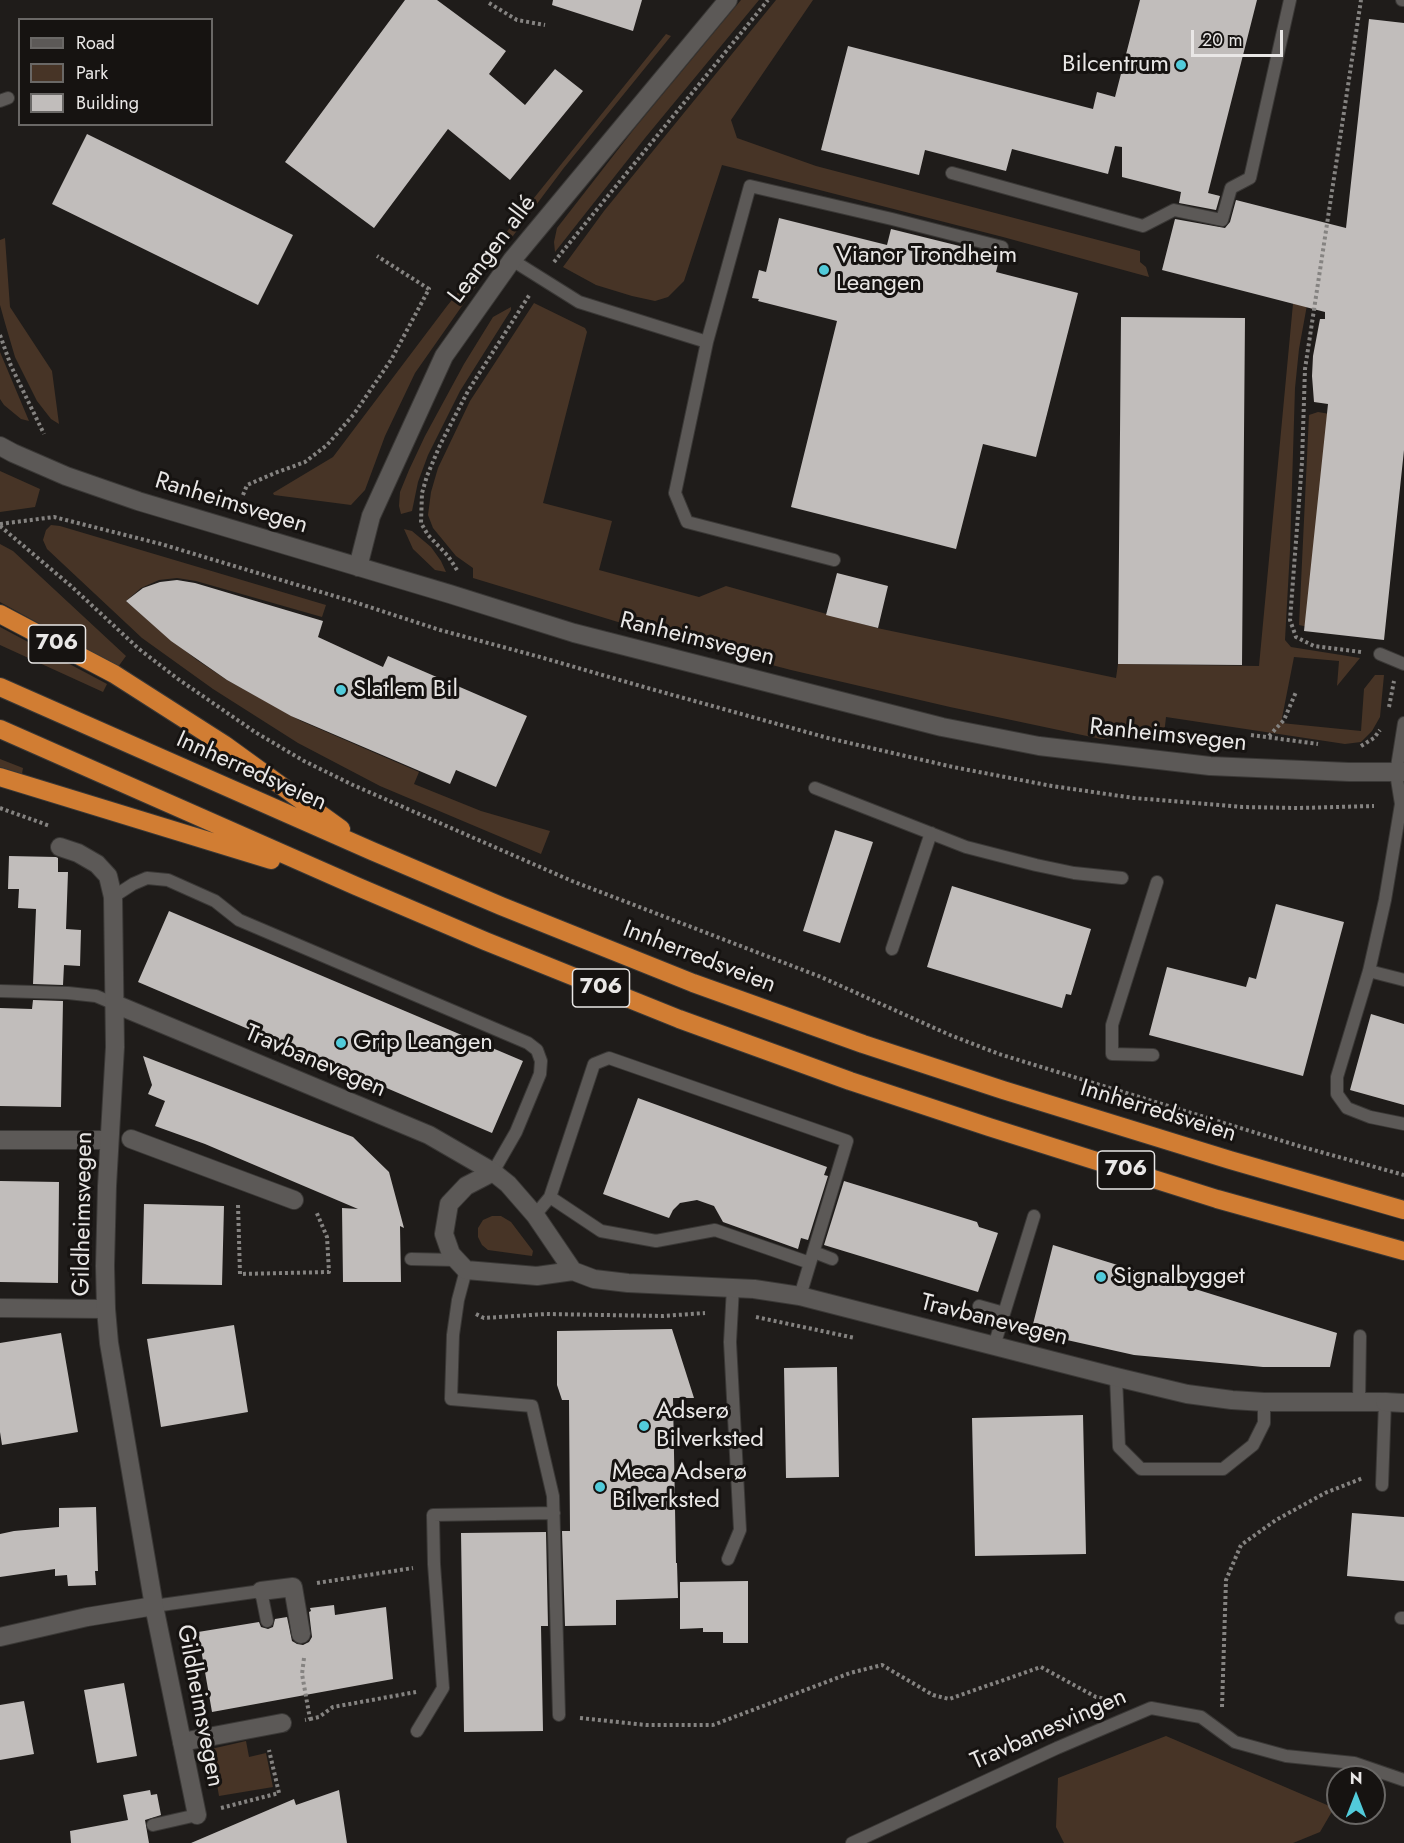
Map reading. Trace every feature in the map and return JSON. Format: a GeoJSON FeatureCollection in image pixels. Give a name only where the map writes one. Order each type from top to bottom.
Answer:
{"type":"FeatureCollection","features":[{"type":"Feature","properties":{"kind":"highway","name":"706"},"geometry":{"type":"LineString","coordinates":[[0,614],[114,674],[225,744],[372,851]]}},
{"type":"Feature","properties":{"kind":"highway","name":"Innherredsveien"},"geometry":{"type":"LineString","coordinates":[[0,687],[372,851],[501,906],[693,983],[863,1044],[1003,1090],[1230,1160],[1404,1210]]}},
{"type":"Feature","properties":{"kind":"highway","name":"706"},"geometry":{"type":"LineString","coordinates":[[0,729],[356,886],[485,941],[680,1019],[849,1081],[989,1127],[1206,1195],[1404,1251]]}},
{"type":"Feature","properties":{"kind":"highway","name":"706"},"geometry":{"type":"LineString","coordinates":[[0,777],[356,886]]}},
{"type":"Feature","properties":{"kind":"street","name":"Leangen allé"},"geometry":{"type":"LineString","coordinates":[[358,567],[371,516],[444,356],[512,260],[728,0]]}},
{"type":"Feature","properties":{"kind":"street","name":"Ranheimsvegen"},"geometry":{"type":"LineString","coordinates":[[0,446],[66,476],[138,501],[574,633],[942,727],[1039,746],[1188,764],[1400,773]]}},
{"type":"Feature","properties":{"kind":"street","name":"Gildheimsvegen"},"geometry":{"type":"LineString","coordinates":[[60,847],[78,853],[97,864],[108,876],[113,897],[115,1047],[105,1266],[109,1343],[154,1606],[182,1742],[204,1813]]}},
{"type":"Feature","properties":{"kind":"street","name":"Travbanevegen"},"geometry":{"type":"LineString","coordinates":[[115,1004],[429,1135],[493,1172],[508,1184],[535,1215],[573,1271]]}},
{"type":"Feature","properties":{"kind":"street"},"geometry":{"type":"LineString","coordinates":[[131,1139],[294,1200]]}},
{"type":"Feature","properties":{"kind":"street"},"geometry":{"type":"LineString","coordinates":[[0,1140],[109,1140]]}},
{"type":"Feature","properties":{"kind":"street"},"geometry":{"type":"LineString","coordinates":[[461,1265],[450,1254],[444,1234],[449,1204],[466,1186],[493,1172]]}},
{"type":"Feature","properties":{"kind":"street","name":"Travbanevegen"},"geometry":{"type":"LineString","coordinates":[[461,1265],[537,1276],[573,1271],[594,1279],[628,1283],[733,1287],[800,1296],[1187,1394],[1264,1402],[1404,1403]]}},
{"type":"Feature","properties":{"kind":"street"},"geometry":{"type":"LineString","coordinates":[[0,1308],[106,1309]]}},
{"type":"Feature","properties":{"kind":"street"},"geometry":{"type":"LineString","coordinates":[[261,1591],[292,1587],[303,1642]]}},
{"type":"Feature","properties":{"kind":"street","name":"Gildheimsvegen"},"geometry":{"type":"LineString","coordinates":[[0,1637],[87,1617],[154,1606]]}},
{"type":"Feature","properties":{"kind":"street"},"geometry":{"type":"LineString","coordinates":[[182,1742],[282,1723]]}},
{"type":"Feature","properties":{"kind":"lane"},"geometry":{"type":"LineString","coordinates":[[952,173],[1143,226],[1174,210],[1222,220],[1231,188],[1250,178],[1290,0]]}},
{"type":"Feature","properties":{"kind":"lane"},"geometry":{"type":"LineString","coordinates":[[834,560],[687,522],[675,493],[708,342],[750,186],[892,219],[1002,248]]}},
{"type":"Feature","properties":{"kind":"lane"},"geometry":{"type":"LineString","coordinates":[[512,260],[579,302],[708,342]]}},
{"type":"Feature","properties":{"kind":"lane"},"geometry":{"type":"LineString","coordinates":[[1380,654],[1401,663]]}},
{"type":"Feature","properties":{"kind":"lane"},"geometry":{"type":"LineString","coordinates":[[1404,723],[1400,773],[1402,807],[1385,900],[1369,971],[1337,1077],[1337,1094],[1347,1108],[1370,1117],[1404,1124]]}},
{"type":"Feature","properties":{"kind":"lane"},"geometry":{"type":"LineString","coordinates":[[815,788],[966,847],[1036,866],[1122,878]]}},
{"type":"Feature","properties":{"kind":"lane"},"geometry":{"type":"LineString","coordinates":[[892,949],[931,833]]}},
{"type":"Feature","properties":{"kind":"lane"},"geometry":{"type":"LineString","coordinates":[[113,897],[147,878],[168,880],[215,901],[239,920],[528,1043],[537,1050],[541,1061],[540,1074],[516,1132],[493,1172]]}},
{"type":"Feature","properties":{"kind":"lane"},"geometry":{"type":"LineString","coordinates":[[1153,1055],[1112,1054],[1112,1024],[1156,882]]}},
{"type":"Feature","properties":{"kind":"lane"},"geometry":{"type":"LineString","coordinates":[[1369,971],[1404,980]]}},
{"type":"Feature","properties":{"kind":"lane"},"geometry":{"type":"LineString","coordinates":[[0,992],[68,993],[96,996],[115,1004]]}},
{"type":"Feature","properties":{"kind":"lane"},"geometry":{"type":"LineString","coordinates":[[535,1215],[550,1197],[594,1064],[609,1058],[847,1142],[800,1296]]}},
{"type":"Feature","properties":{"kind":"lane"},"geometry":{"type":"LineString","coordinates":[[550,1197],[601,1231],[656,1240],[715,1230],[812,1258],[832,1259]]}},
{"type":"Feature","properties":{"kind":"lane"},"geometry":{"type":"LineString","coordinates":[[994,1346],[1034,1216]]}},
{"type":"Feature","properties":{"kind":"lane"},"geometry":{"type":"LineString","coordinates":[[411,1259],[461,1265],[453,1335],[451,1399],[532,1406],[553,1496],[559,1715]]}},
{"type":"Feature","properties":{"kind":"lane"},"geometry":{"type":"LineString","coordinates":[[728,1559],[740,1530],[730,1342],[733,1287]]}},
{"type":"Feature","properties":{"kind":"lane"},"geometry":{"type":"LineString","coordinates":[[980,1306],[1004,1313]]}},
{"type":"Feature","properties":{"kind":"lane"},"geometry":{"type":"LineString","coordinates":[[1359,1402],[1360,1336]]}},
{"type":"Feature","properties":{"kind":"lane"},"geometry":{"type":"LineString","coordinates":[[1116,1377],[1119,1447],[1141,1469],[1223,1469],[1253,1445],[1264,1424],[1264,1402]]}},
{"type":"Feature","properties":{"kind":"lane"},"geometry":{"type":"LineString","coordinates":[[1382,1485],[1385,1402]]}},
{"type":"Feature","properties":{"kind":"lane"},"geometry":{"type":"LineString","coordinates":[[417,1731],[443,1688],[434,1564],[433,1515],[554,1514]]}},
{"type":"Feature","properties":{"kind":"lane"},"geometry":{"type":"LineString","coordinates":[[154,1606],[261,1591],[267,1621]]}},
{"type":"Feature","properties":{"kind":"lane","name":"Travbanesvingen"},"geometry":{"type":"LineString","coordinates":[[852,1843],[1057,1748],[1151,1708],[1201,1717],[1235,1742],[1286,1756],[1354,1763],[1404,1780]]}},
{"type":"Feature","properties":{"kind":"lane"},"geometry":{"type":"LineString","coordinates":[[153,1825],[204,1813]]}},
{"type":"Feature","properties":{"kind":"path"},"geometry":{"type":"LineString","coordinates":[[1361,0],[1305,369],[1302,462],[1290,620],[1296,637],[1314,646],[1380,654]]}},
{"type":"Feature","properties":{"kind":"path"},"geometry":{"type":"LineString","coordinates":[[489,3],[518,20],[545,25]]}},
{"type":"Feature","properties":{"kind":"path"},"geometry":{"type":"LineString","coordinates":[[243,495],[248,485],[305,462],[327,445],[354,414],[391,360],[429,289],[377,256]]}},
{"type":"Feature","properties":{"kind":"path"},"geometry":{"type":"LineString","coordinates":[[0,335],[11,366],[44,434]]}},
{"type":"Feature","properties":{"kind":"path"},"geometry":{"type":"LineString","coordinates":[[0,526],[71,586],[139,650],[178,679],[255,732],[304,761],[353,785],[572,881],[821,977],[979,1046],[1176,1109],[1404,1175]]}},
{"type":"Feature","properties":{"kind":"path"},"geometry":{"type":"LineString","coordinates":[[1389,710],[1401,663]]}},
{"type":"Feature","properties":{"kind":"path"},"geometry":{"type":"LineString","coordinates":[[1269,737],[1284,720],[1296,692]]}},
{"type":"Feature","properties":{"kind":"path"},"geometry":{"type":"LineString","coordinates":[[1358,748],[1366,744],[1381,729]]}},
{"type":"Feature","properties":{"kind":"path"},"geometry":{"type":"LineString","coordinates":[[1251,735],[1325,745]]}},
{"type":"Feature","properties":{"kind":"path"},"geometry":{"type":"LineString","coordinates":[[237,1179],[240,1274],[329,1272],[327,1237],[316,1210],[294,1200]]}},
{"type":"Feature","properties":{"kind":"path"},"geometry":{"type":"LineString","coordinates":[[458,1300],[469,1312],[484,1318],[546,1314],[663,1316],[731,1312]]}},
{"type":"Feature","properties":{"kind":"path"},"geometry":{"type":"LineString","coordinates":[[1221,1731],[1226,1580],[1241,1545],[1276,1520],[1325,1493],[1383,1470]]}},
{"type":"Feature","properties":{"kind":"path"},"geometry":{"type":"LineString","coordinates":[[292,1587],[434,1564]]}},
{"type":"Feature","properties":{"kind":"path"},"geometry":{"type":"LineString","coordinates":[[303,1642],[302,1674],[310,1719]]}},
{"type":"Feature","properties":{"kind":"path"},"geometry":{"type":"LineString","coordinates":[[559,1715],[646,1725],[713,1725],[850,1672],[882,1665],[933,1695],[948,1700],[1041,1667],[1096,1697],[1151,1708]]}},
{"type":"Feature","properties":{"kind":"path"},"geometry":{"type":"LineString","coordinates":[[282,1723],[319,1717],[333,1707],[443,1688]]}},
{"type":"Feature","properties":{"kind":"path"},"geometry":{"type":"LineString","coordinates":[[204,1813],[279,1793],[263,1726]]}},
{"type":"Feature","properties":{"kind":"green space"},"geometry":{"type":"Polygon","coordinates":[[[741,0],[759,0],[555,252],[554,242],[557,228],[634,129],[741,0]]]}},
{"type":"Feature","properties":{"kind":"green space"},"geometry":{"type":"Polygon","coordinates":[[[776,0],[813,0],[731,120],[737,138],[816,166],[1140,251],[1140,262],[1146,267],[1149,277],[722,165],[684,281],[668,297],[655,301],[632,296],[596,285],[563,267],[604,211],[776,0]]]}},
{"type":"Feature","properties":{"kind":"green space"},"geometry":{"type":"Polygon","coordinates":[[[666,34],[671,36],[563,169],[483,276],[415,373],[385,436],[365,490],[351,505],[274,495],[273,493],[333,457],[447,306],[666,34]]]}},
{"type":"Feature","properties":{"kind":"green space"},"geometry":{"type":"Polygon","coordinates":[[[5,238],[10,307],[52,371],[59,424],[51,419],[37,401],[15,357],[5,323],[0,305],[0,240],[5,238]]]}},
{"type":"Feature","properties":{"kind":"green space"},"geometry":{"type":"Polygon","coordinates":[[[1294,293],[1309,294],[1295,388],[1285,640],[1291,647],[1360,658],[1337,686],[1339,661],[1294,657],[1281,723],[1361,731],[1364,689],[1375,675],[1384,675],[1380,717],[1372,731],[1361,742],[1345,744],[1166,717],[1164,735],[1101,739],[791,670],[684,642],[473,578],[473,568],[456,556],[433,528],[428,515],[431,492],[438,468],[470,401],[534,303],[585,328],[587,332],[543,503],[612,521],[599,570],[699,597],[726,586],[877,628],[1116,678],[1118,664],[1259,666],[1294,293]]]}},
{"type":"Feature","properties":{"kind":"green space"},"geometry":{"type":"Polygon","coordinates":[[[511,307],[460,391],[428,455],[418,482],[412,511],[401,514],[400,492],[425,436],[464,364],[493,317],[511,307]]]}},
{"type":"Feature","properties":{"kind":"green space"},"geometry":{"type":"Polygon","coordinates":[[[0,352],[29,421],[21,419],[0,399],[0,352]]]}},
{"type":"Feature","properties":{"kind":"green space"},"geometry":{"type":"Polygon","coordinates":[[[1318,412],[1330,414],[1308,627],[1299,625],[1309,415],[1318,412]]]}},
{"type":"Feature","properties":{"kind":"green space"},"geometry":{"type":"Polygon","coordinates":[[[0,471],[40,489],[35,507],[0,512],[0,471]]]}},
{"type":"Feature","properties":{"kind":"green space"},"geometry":{"type":"Polygon","coordinates":[[[51,525],[326,605],[322,617],[196,581],[177,578],[159,580],[141,588],[126,601],[165,635],[227,680],[301,721],[419,772],[414,784],[481,811],[550,831],[541,854],[380,786],[298,743],[213,689],[142,638],[47,549],[43,540],[46,530],[51,525]]]}},
{"type":"Feature","properties":{"kind":"green space"},"geometry":{"type":"Polygon","coordinates":[[[404,529],[412,531],[431,547],[446,572],[435,570],[413,549],[404,529]]]}},
{"type":"Feature","properties":{"kind":"green space"},"geometry":{"type":"Polygon","coordinates":[[[0,544],[13,551],[126,656],[118,667],[0,602],[0,544]]]}},
{"type":"Feature","properties":{"kind":"green space"},"geometry":{"type":"Polygon","coordinates":[[[0,627],[107,684],[103,692],[0,645],[0,627]]]}},
{"type":"Feature","properties":{"kind":"green space"},"geometry":{"type":"Polygon","coordinates":[[[0,759],[23,768],[22,774],[0,767],[0,759]]]}},
{"type":"Feature","properties":{"kind":"green space"},"geometry":{"type":"Polygon","coordinates":[[[492,1216],[501,1216],[511,1222],[533,1251],[532,1256],[488,1250],[482,1245],[478,1237],[478,1228],[483,1220],[492,1216]]]}},
{"type":"Feature","properties":{"kind":"green space"},"geometry":{"type":"Polygon","coordinates":[[[1166,1736],[1326,1805],[1326,1822],[1320,1832],[1293,1843],[1064,1843],[1056,1827],[1058,1778],[1166,1736]]]}},
{"type":"Feature","properties":{"kind":"green space"},"geometry":{"type":"Polygon","coordinates":[[[246,1741],[249,1757],[266,1753],[273,1787],[219,1796],[211,1749],[246,1741]]]}},
{"type":"Feature","properties":{"kind":"building"},"geometry":{"type":"Polygon","coordinates":[[[405,0],[437,0],[506,51],[489,74],[525,105],[555,69],[583,91],[510,180],[448,129],[374,228],[285,162],[405,0]]]}},
{"type":"Feature","properties":{"kind":"building"},"geometry":{"type":"Polygon","coordinates":[[[553,0],[642,0],[633,31],[552,5],[553,0]]]}},
{"type":"Feature","properties":{"kind":"building"},"geometry":{"type":"Polygon","coordinates":[[[1140,0],[1257,0],[1208,193],[1220,196],[1216,210],[1179,203],[1181,192],[1122,177],[1122,147],[1115,146],[1108,174],[1012,149],[1006,171],[925,150],[919,175],[821,150],[848,46],[1093,109],[1097,92],[1115,97],[1140,0]]]}},
{"type":"Feature","properties":{"kind":"building"},"geometry":{"type":"Polygon","coordinates":[[[1369,19],[1404,23],[1404,450],[1384,640],[1304,631],[1328,404],[1314,402],[1313,356],[1320,319],[1325,319],[1325,312],[1162,270],[1175,219],[1225,228],[1230,222],[1236,200],[1346,228],[1369,19]]]}},
{"type":"Feature","properties":{"kind":"building"},"geometry":{"type":"Polygon","coordinates":[[[87,134],[293,235],[258,305],[52,204],[87,134]]]}},
{"type":"Feature","properties":{"kind":"building"},"geometry":{"type":"Polygon","coordinates":[[[779,218],[887,245],[891,229],[1000,256],[996,272],[1078,293],[1036,457],[983,444],[956,549],[791,507],[837,321],[752,298],[759,270],[766,272],[779,218]]]}},
{"type":"Feature","properties":{"kind":"building"},"geometry":{"type":"Polygon","coordinates":[[[1121,317],[1245,318],[1242,665],[1118,664],[1121,317]]]}},
{"type":"Feature","properties":{"kind":"building"},"geometry":{"type":"Polygon","coordinates":[[[837,573],[888,586],[878,628],[826,615],[837,573]]]}},
{"type":"Feature","properties":{"kind":"building"},"geometry":{"type":"Polygon","coordinates":[[[177,580],[195,583],[323,621],[318,637],[383,667],[388,656],[527,716],[496,787],[456,770],[450,784],[291,716],[227,680],[171,641],[126,601],[143,588],[160,582],[177,580]]]}},
{"type":"Feature","properties":{"kind":"building"},"geometry":{"type":"Polygon","coordinates":[[[835,830],[873,842],[840,943],[803,931],[835,830]]]}},
{"type":"Feature","properties":{"kind":"building"},"geometry":{"type":"Polygon","coordinates":[[[9,856],[56,857],[58,858],[58,872],[68,872],[66,929],[81,930],[80,966],[64,965],[63,985],[33,984],[36,909],[18,908],[19,889],[8,889],[9,856]]]}},
{"type":"Feature","properties":{"kind":"building"},"geometry":{"type":"Polygon","coordinates":[[[952,886],[1091,929],[1071,995],[1066,994],[1062,1008],[927,967],[952,886]]]}},
{"type":"Feature","properties":{"kind":"building"},"geometry":{"type":"Polygon","coordinates":[[[1276,904],[1344,922],[1303,1076],[1149,1035],[1167,967],[1246,987],[1249,977],[1256,979],[1276,904]]]}},
{"type":"Feature","properties":{"kind":"building","name":"Grip Leangen"},"geometry":{"type":"Polygon","coordinates":[[[169,911],[523,1061],[492,1133],[138,982],[169,911]]]}},
{"type":"Feature","properties":{"kind":"building"},"geometry":{"type":"Polygon","coordinates":[[[33,1000],[63,1001],[61,1107],[0,1106],[0,1008],[32,1009],[33,1000]]]}},
{"type":"Feature","properties":{"kind":"building"},"geometry":{"type":"Polygon","coordinates":[[[1371,1014],[1404,1024],[1404,1105],[1350,1090],[1371,1014]]]}},
{"type":"Feature","properties":{"kind":"building"},"geometry":{"type":"Polygon","coordinates":[[[143,1056],[353,1137],[389,1172],[404,1228],[400,1226],[401,1282],[343,1282],[342,1208],[358,1209],[205,1144],[155,1126],[165,1101],[148,1094],[152,1085],[143,1056]]]}},
{"type":"Feature","properties":{"kind":"building"},"geometry":{"type":"Polygon","coordinates":[[[638,1098],[827,1167],[824,1175],[828,1176],[808,1240],[801,1238],[798,1249],[723,1222],[714,1206],[697,1200],[680,1203],[669,1218],[603,1194],[638,1098]]]}},
{"type":"Feature","properties":{"kind":"building"},"geometry":{"type":"Polygon","coordinates":[[[0,1181],[59,1182],[58,1283],[0,1282],[0,1181]]]}},
{"type":"Feature","properties":{"kind":"building"},"geometry":{"type":"Polygon","coordinates":[[[844,1181],[977,1222],[979,1227],[998,1233],[978,1292],[824,1245],[844,1181]]]}},
{"type":"Feature","properties":{"kind":"building"},"geometry":{"type":"Polygon","coordinates":[[[144,1204],[224,1206],[222,1285],[142,1284],[144,1204]]]}},
{"type":"Feature","properties":{"kind":"building","name":"Signalbygget"},"geometry":{"type":"Polygon","coordinates":[[[1053,1245],[1337,1333],[1330,1367],[1263,1367],[1134,1355],[1031,1332],[1053,1245]]]}},
{"type":"Feature","properties":{"kind":"building"},"geometry":{"type":"Polygon","coordinates":[[[234,1325],[248,1412],[161,1427],[147,1339],[234,1325]]]}},
{"type":"Feature","properties":{"kind":"building"},"geometry":{"type":"Polygon","coordinates":[[[672,1329],[694,1398],[673,1398],[678,1598],[616,1600],[616,1625],[565,1626],[562,1531],[570,1531],[569,1400],[562,1400],[557,1385],[557,1331],[672,1329]]]}},
{"type":"Feature","properties":{"kind":"building"},"geometry":{"type":"Polygon","coordinates":[[[61,1333],[78,1432],[2,1445],[0,1343],[61,1333]]]}},
{"type":"Feature","properties":{"kind":"building"},"geometry":{"type":"Polygon","coordinates":[[[837,1367],[839,1477],[786,1478],[784,1368],[837,1367]]]}},
{"type":"Feature","properties":{"kind":"building"},"geometry":{"type":"Polygon","coordinates":[[[1083,1415],[1086,1554],[975,1556],[972,1418],[1083,1415]]]}},
{"type":"Feature","properties":{"kind":"building"},"geometry":{"type":"Polygon","coordinates":[[[96,1507],[98,1571],[95,1571],[96,1585],[68,1586],[67,1575],[55,1576],[55,1569],[0,1577],[0,1534],[59,1527],[59,1508],[96,1507]]]}},
{"type":"Feature","properties":{"kind":"building"},"geometry":{"type":"Polygon","coordinates":[[[1352,1513],[1404,1517],[1404,1581],[1347,1576],[1352,1513]]]}},
{"type":"Feature","properties":{"kind":"building"},"geometry":{"type":"Polygon","coordinates":[[[546,1532],[548,1626],[541,1626],[543,1731],[464,1732],[461,1533],[546,1532]]]}},
{"type":"Feature","properties":{"kind":"building"},"geometry":{"type":"Polygon","coordinates":[[[748,1581],[748,1643],[723,1643],[723,1632],[703,1632],[703,1628],[680,1629],[680,1582],[748,1581]]]}},
{"type":"Feature","properties":{"kind":"building"},"geometry":{"type":"Polygon","coordinates":[[[334,1605],[335,1615],[386,1607],[393,1679],[212,1712],[198,1632],[259,1622],[261,1627],[268,1629],[273,1627],[275,1619],[287,1617],[292,1641],[303,1645],[312,1637],[310,1608],[334,1605]]]}},
{"type":"Feature","properties":{"kind":"building"},"geometry":{"type":"Polygon","coordinates":[[[124,1683],[137,1756],[97,1763],[84,1690],[124,1683]]]}},
{"type":"Feature","properties":{"kind":"building"},"geometry":{"type":"Polygon","coordinates":[[[24,1701],[34,1754],[0,1760],[0,1705],[24,1701]]]}},
{"type":"Feature","properties":{"kind":"building"},"geometry":{"type":"Polygon","coordinates":[[[150,1790],[151,1795],[157,1794],[161,1815],[145,1820],[149,1843],[71,1843],[70,1831],[128,1820],[123,1795],[150,1790]]]}},
{"type":"Feature","properties":{"kind":"building"},"geometry":{"type":"Polygon","coordinates":[[[339,1790],[347,1843],[191,1843],[294,1799],[296,1805],[339,1790]]]}},
{"type":"Feature","properties":{"kind":"place","name":"Bilcentrum"},"geometry":{"type":"Point","coordinates":[1181,65]}},
{"type":"Feature","properties":{"kind":"place","name":"Vianor Trondheim Leangen"},"geometry":{"type":"Point","coordinates":[824,270]}},
{"type":"Feature","properties":{"kind":"place","name":"Slatlem Bil"},"geometry":{"type":"Point","coordinates":[341,690]}},
{"type":"Feature","properties":{"kind":"place","name":"Grip Leangen"},"geometry":{"type":"Point","coordinates":[341,1043]}},
{"type":"Feature","properties":{"kind":"place","name":"Signalbygget"},"geometry":{"type":"Point","coordinates":[1101,1277]}},
{"type":"Feature","properties":{"kind":"place","name":"Adserø Bilverksted"},"geometry":{"type":"Point","coordinates":[644,1426]}},
{"type":"Feature","properties":{"kind":"place","name":"Meca Adserø Bilverksted"},"geometry":{"type":"Point","coordinates":[600,1487]}}]}
